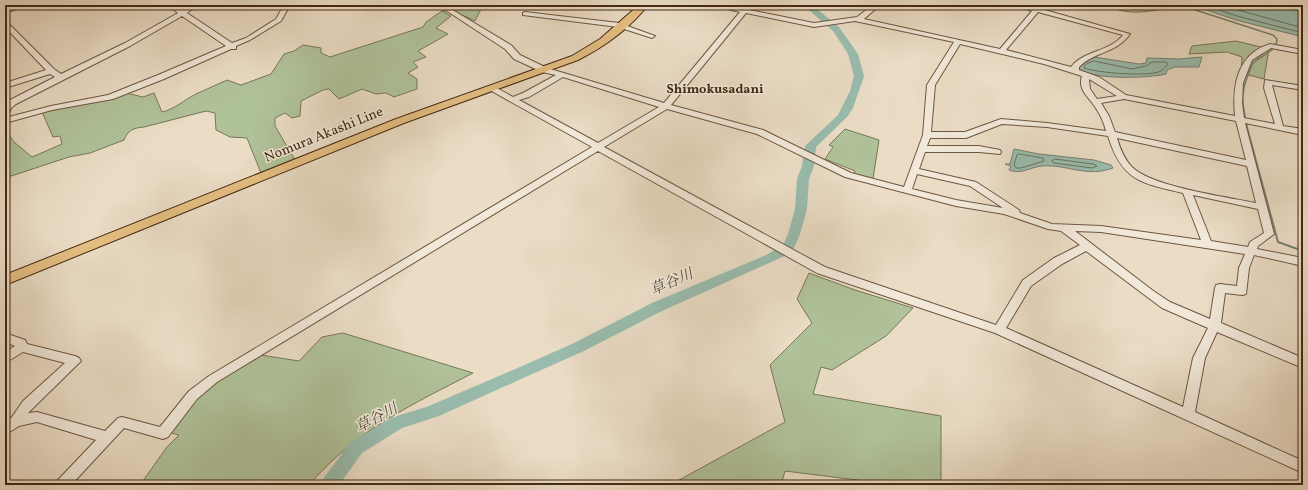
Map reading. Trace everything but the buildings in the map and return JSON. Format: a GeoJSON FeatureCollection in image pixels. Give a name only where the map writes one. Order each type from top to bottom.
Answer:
{"type":"FeatureCollection","features":[{"type":"Feature","properties":{"kind":"main road","name":"Nomura Akashi Line"},"geometry":{"type":"LineString","coordinates":[[5,280],[400,121],[545,70],[591,51],[622,27],[644,5]]}},
{"type":"Feature","properties":{"kind":"street"},"geometry":{"type":"LineString","coordinates":[[5,11],[25,5]]}},
{"type":"Feature","properties":{"kind":"street"},"geometry":{"type":"LineString","coordinates":[[171,5],[233,47]]}},
{"type":"Feature","properties":{"kind":"street"},"geometry":{"type":"LineString","coordinates":[[5,113],[7,107],[13,102],[127,45],[169,22],[194,5]]}},
{"type":"Feature","properties":{"kind":"street"},"geometry":{"type":"LineString","coordinates":[[5,121],[51,108],[115,95],[161,77],[193,62],[233,47],[279,20],[287,5]]}},
{"type":"Feature","properties":{"kind":"street"},"geometry":{"type":"LineString","coordinates":[[434,5],[449,10],[508,47],[517,57],[545,70],[760,132],[848,175],[956,203],[1021,216],[1051,227],[1101,229],[1251,251],[1303,262]]}},
{"type":"Feature","properties":{"kind":"street"},"geometry":{"type":"LineString","coordinates":[[714,5],[747,8],[814,25],[839,20],[859,19],[958,41],[1076,71],[1096,79],[1124,97]]}},
{"type":"Feature","properties":{"kind":"street"},"geometry":{"type":"LineString","coordinates":[[859,19],[877,5]]}},
{"type":"Feature","properties":{"kind":"street"},"geometry":{"type":"LineString","coordinates":[[1018,5],[1039,7],[1126,34],[1124,39],[1114,47],[1079,62],[1075,67],[1076,71]]}},
{"type":"Feature","properties":{"kind":"street"},"geometry":{"type":"LineString","coordinates":[[1001,52],[1039,7]]}},
{"type":"Feature","properties":{"kind":"street"},"geometry":{"type":"LineString","coordinates":[[62,485],[122,422],[163,434],[193,396],[213,379],[666,106],[747,8]]}},
{"type":"Feature","properties":{"kind":"street"},"geometry":{"type":"LineString","coordinates":[[525,14],[622,27],[652,36]]}},
{"type":"Feature","properties":{"kind":"street"},"geometry":{"type":"LineString","coordinates":[[5,23],[51,71],[61,78]]}},
{"type":"Feature","properties":{"kind":"street"},"geometry":{"type":"LineString","coordinates":[[907,191],[924,149],[927,136],[931,85],[958,41]]}},
{"type":"Feature","properties":{"kind":"street"},"geometry":{"type":"LineString","coordinates":[[1188,416],[1199,358],[1215,325],[1220,288],[1242,291],[1244,268],[1254,244],[1268,234],[1240,120],[1238,102],[1239,83],[1249,59],[1270,46],[1303,52]]}},
{"type":"Feature","properties":{"kind":"street"},"geometry":{"type":"LineString","coordinates":[[5,86],[51,71]]}},
{"type":"Feature","properties":{"kind":"street"},"geometry":{"type":"LineString","coordinates":[[513,100],[526,95],[562,74]]}},
{"type":"Feature","properties":{"kind":"street"},"geometry":{"type":"LineString","coordinates":[[1086,75],[1083,81],[1084,88],[1102,109],[1120,158],[1129,169],[1138,176],[1150,182],[1261,207]]}},
{"type":"Feature","properties":{"kind":"street"},"geometry":{"type":"LineString","coordinates":[[1280,128],[1268,88],[1268,82],[1303,88]]}},
{"type":"Feature","properties":{"kind":"street"},"geometry":{"type":"LineString","coordinates":[[492,89],[792,256],[821,270],[999,330],[1303,467]]}},
{"type":"Feature","properties":{"kind":"street"},"geometry":{"type":"LineString","coordinates":[[1095,101],[1124,97],[1303,132]]}},
{"type":"Feature","properties":{"kind":"street"},"geometry":{"type":"LineString","coordinates":[[927,136],[966,135],[1001,120],[1112,134],[1251,164]]}},
{"type":"Feature","properties":{"kind":"street"},"geometry":{"type":"LineString","coordinates":[[924,149],[979,149],[997,152]]}},
{"type":"Feature","properties":{"kind":"street"},"geometry":{"type":"LineString","coordinates":[[915,171],[973,184],[1021,216]]}},
{"type":"Feature","properties":{"kind":"street"},"geometry":{"type":"LineString","coordinates":[[1187,191],[1193,213],[1200,225],[1207,244]]}},
{"type":"Feature","properties":{"kind":"street"},"geometry":{"type":"LineString","coordinates":[[1064,228],[1148,293],[1166,305],[1303,363]]}},
{"type":"Feature","properties":{"kind":"street"},"geometry":{"type":"LineString","coordinates":[[999,330],[1027,284],[1058,261],[1087,246]]}},
{"type":"Feature","properties":{"kind":"street"},"geometry":{"type":"LineString","coordinates":[[5,337],[21,343],[22,347],[75,361],[27,405],[16,421],[5,429]]}},
{"type":"Feature","properties":{"kind":"street"},"geometry":{"type":"LineString","coordinates":[[5,358],[22,347]]}},
{"type":"Feature","properties":{"kind":"street"},"geometry":{"type":"LineString","coordinates":[[16,421],[37,417],[107,437]]}},
{"type":"Feature","properties":{"kind":"shaded area"},"geometry":{"type":"Polygon","coordinates":[[[483,5],[475,21],[443,6],[483,5]]]}},
{"type":"Feature","properties":{"kind":"shaded area"},"geometry":{"type":"Polygon","coordinates":[[[1103,5],[1170,5],[1167,8],[1150,11],[1128,12],[1103,5]]]}},
{"type":"Feature","properties":{"kind":"shaded area"},"geometry":{"type":"Polygon","coordinates":[[[442,11],[451,16],[436,28],[448,34],[418,51],[426,57],[413,62],[418,67],[408,73],[417,79],[417,89],[394,97],[386,93],[376,94],[362,89],[339,99],[329,89],[323,90],[301,101],[300,116],[292,118],[285,113],[275,118],[275,126],[295,160],[261,173],[247,138],[230,137],[216,130],[215,113],[206,111],[134,129],[127,134],[124,140],[90,153],[69,157],[5,178],[5,122],[7,122],[7,132],[14,142],[32,157],[62,144],[60,136],[53,137],[42,112],[126,93],[143,97],[154,93],[162,112],[167,111],[196,94],[227,80],[241,85],[271,74],[284,54],[294,51],[303,45],[321,48],[321,53],[330,57],[423,27],[426,22],[442,11]]]}},
{"type":"Feature","properties":{"kind":"shaded area"},"geometry":{"type":"Polygon","coordinates":[[[1236,41],[1269,49],[1264,79],[1241,73],[1242,57],[1227,52],[1189,54],[1192,46],[1236,41]]]}},
{"type":"Feature","properties":{"kind":"shaded area"},"geometry":{"type":"Polygon","coordinates":[[[845,129],[879,140],[873,179],[854,175],[855,171],[825,159],[833,147],[829,145],[845,129]]]}},
{"type":"Feature","properties":{"kind":"shaded area"},"geometry":{"type":"Polygon","coordinates":[[[809,273],[855,290],[913,308],[886,336],[832,370],[821,367],[813,394],[941,416],[941,485],[897,485],[785,471],[781,485],[670,485],[785,422],[770,365],[812,323],[797,299],[809,273]]]}},
{"type":"Feature","properties":{"kind":"shaded area"},"geometry":{"type":"Polygon","coordinates":[[[343,333],[473,373],[406,408],[365,434],[345,449],[309,485],[140,485],[167,447],[179,435],[171,433],[202,390],[261,355],[299,361],[322,337],[343,333]]]}},
{"type":"Feature","properties":{"kind":"water"},"geometry":{"type":"Polygon","coordinates":[[[1192,5],[1234,5],[1250,7],[1257,5],[1299,11],[1303,16],[1303,37],[1236,20],[1192,5]]]}},
{"type":"Feature","properties":{"kind":"water"},"geometry":{"type":"Polygon","coordinates":[[[1094,57],[1139,64],[1146,63],[1147,58],[1179,59],[1202,57],[1199,67],[1175,67],[1167,70],[1166,74],[1147,77],[1120,77],[1094,75],[1078,67],[1082,62],[1094,57]]]}},
{"type":"Feature","properties":{"kind":"water"},"geometry":{"type":"Polygon","coordinates":[[[1014,149],[1039,154],[1094,160],[1111,165],[1113,168],[1094,172],[1042,166],[1018,172],[1009,170],[1011,166],[1005,164],[1010,164],[1014,149]]]}},
{"type":"Feature","properties":{"kind":"waterway","name":"草谷川"},"geometry":{"type":"LineString","coordinates":[[329,485],[356,448],[397,423],[433,411],[579,347],[657,307],[769,259],[782,252],[789,245],[794,234],[801,209],[803,179],[808,166],[811,146],[842,117],[848,108],[859,76],[853,54],[836,29],[807,5]]}},
{"type":"Feature","properties":{"kind":"waterway"},"geometry":{"type":"LineString","coordinates":[[1180,5],[1273,35],[1277,39],[1275,47],[1253,63],[1246,80],[1243,99],[1247,125]]}},
{"type":"Feature","properties":{"kind":"waterway"},"geometry":{"type":"LineString","coordinates":[[1246,124],[1278,242],[1303,251]]}},
{"type":"Feature","properties":{"kind":"district","name":"Shimokusadani"},"geometry":{"type":"Point","coordinates":[715,90]}}]}
